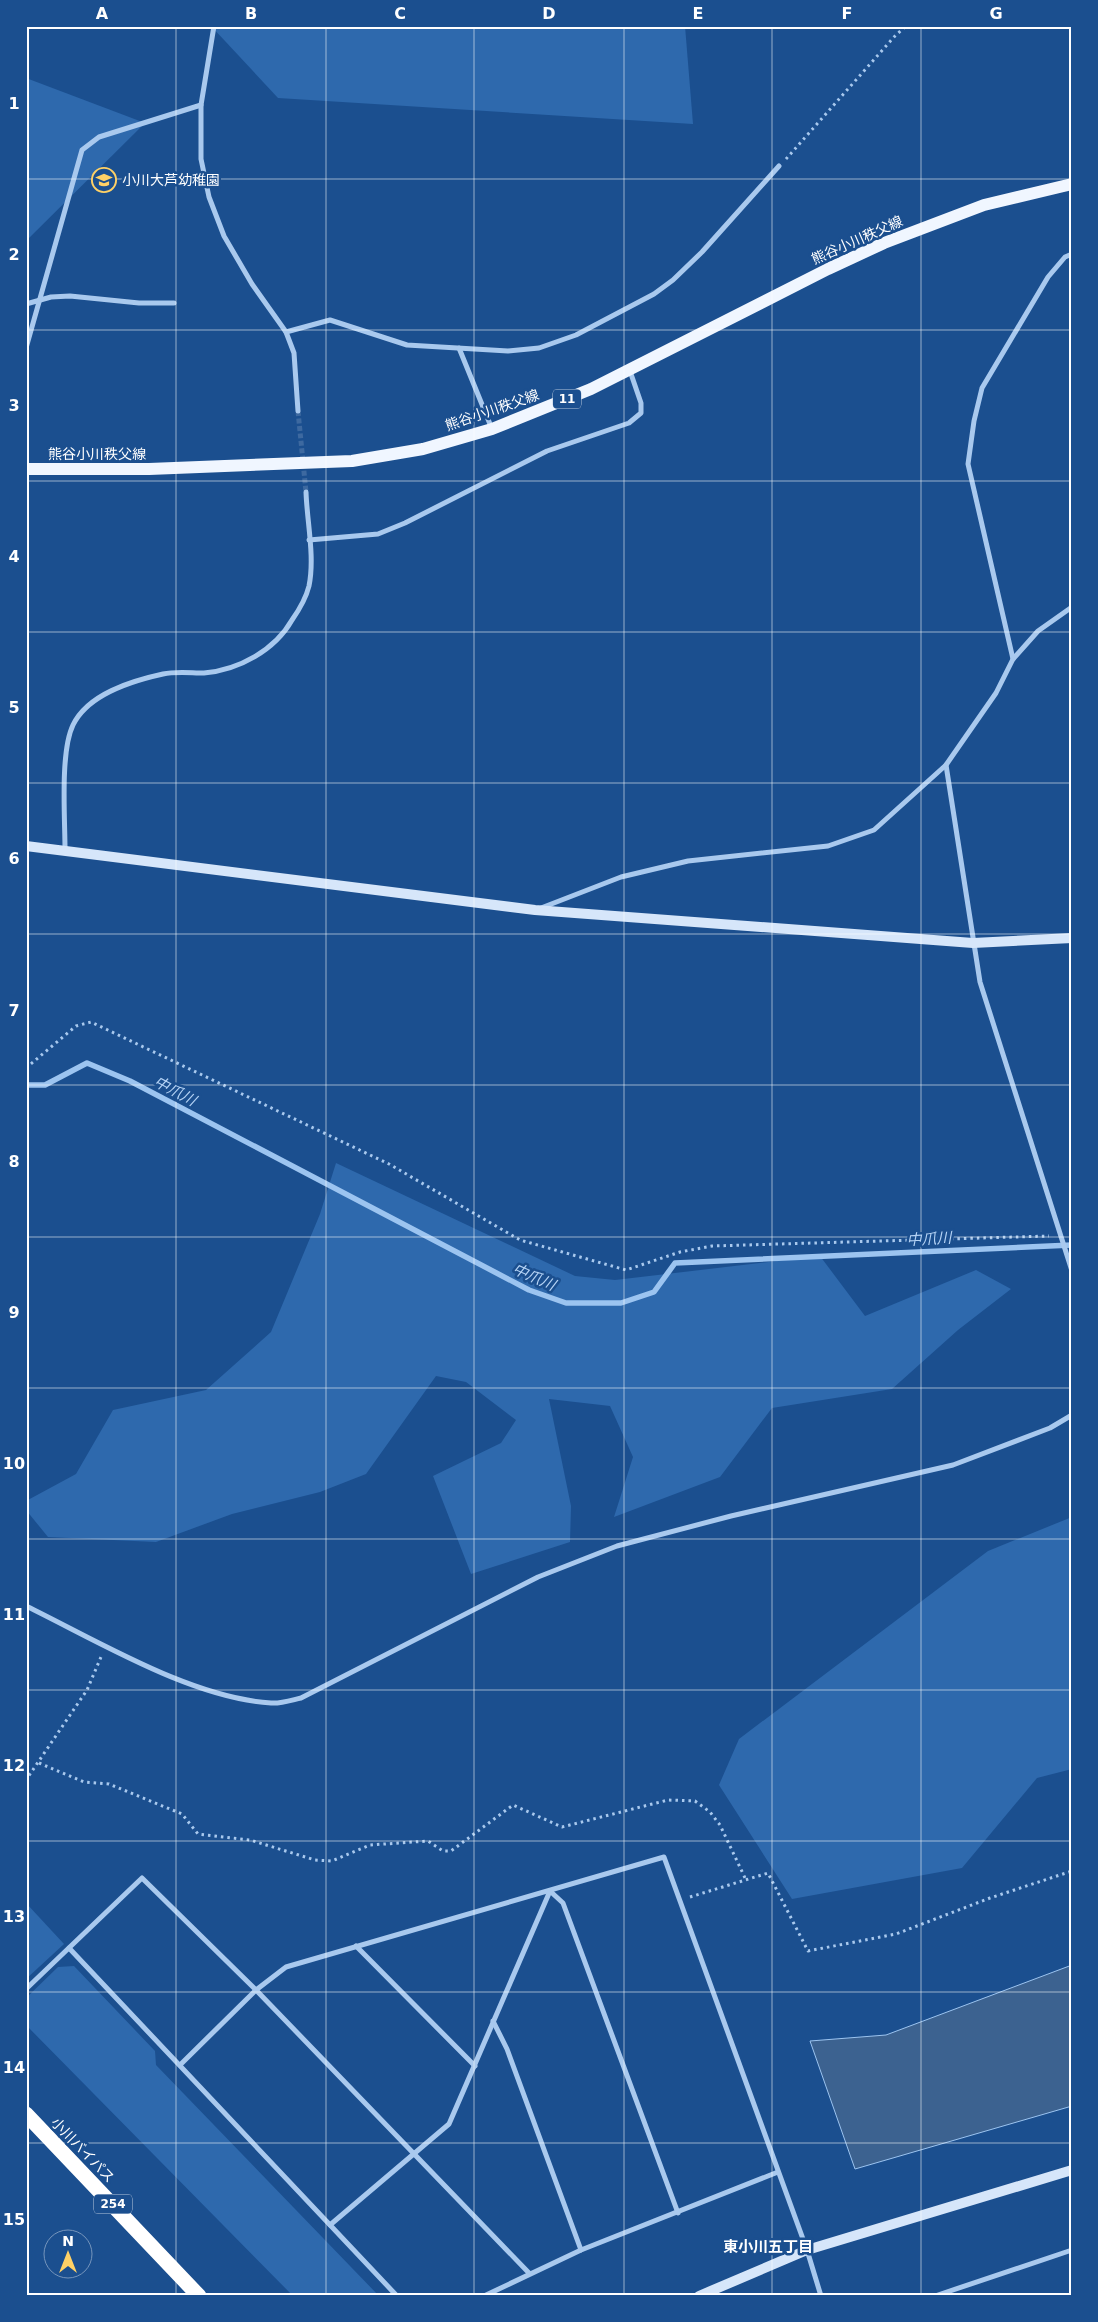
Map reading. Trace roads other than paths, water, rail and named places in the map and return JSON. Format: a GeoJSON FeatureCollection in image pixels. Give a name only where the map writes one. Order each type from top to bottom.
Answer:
{"type":"FeatureCollection","features":[{"type":"Feature","properties":{"kind":"highway","name":"小川バイパス"},"geometry":{"type":"LineString","coordinates":[[26,2114],[200,2296]]}},
{"type":"Feature","properties":{"kind":"main road","name":"熊谷小川秩父線"},"geometry":{"type":"LineString","coordinates":[[26,469],[149,469],[352,461],[423,449],[492,429],[591,390],[828,269],[884,243],[984,206],[1072,184]]}},
{"type":"Feature","properties":{"kind":"street"},"geometry":{"type":"LineString","coordinates":[[214,26],[201,104],[201,159],[209,197],[221,228],[252,284],[286,332],[294,353],[298,411]]}},
{"type":"Feature","properties":{"kind":"street"},"geometry":{"type":"LineString","coordinates":[[26,348],[82,150],[99,137],[201,104]]}},
{"type":"Feature","properties":{"kind":"street"},"geometry":{"type":"LineString","coordinates":[[286,332],[330,320],[407,344],[508,351],[539,348],[576,335],[654,294],[674,280],[702,252],[779,166]]}},
{"type":"Feature","properties":{"kind":"street"},"geometry":{"type":"LineString","coordinates":[[1013,659],[968,464],[974,421],[982,388],[1048,277],[1065,257],[1072,254]]}},
{"type":"Feature","properties":{"kind":"street"},"geometry":{"type":"LineString","coordinates":[[26,304],[70,296],[138,303],[174,303]]}},
{"type":"Feature","properties":{"kind":"street"},"geometry":{"type":"LineString","coordinates":[[459,348],[492,429]]}},
{"type":"Feature","properties":{"kind":"street"},"geometry":{"type":"LineString","coordinates":[[309,540],[378,534],[405,523],[547,451],[629,423],[641,413],[641,403],[630,370]]}},
{"type":"Feature","properties":{"kind":"street"},"geometry":{"type":"LineString","coordinates":[[64,849],[67,754],[73,726],[88,704],[116,689],[163,674],[207,672],[242,663],[268,649],[287,629],[308,588],[310,572],[306,492]]}},
{"type":"Feature","properties":{"kind":"street"},"geometry":{"type":"LineString","coordinates":[[536,910],[621,877],[688,861],[828,846],[874,830],[894,814],[946,765],[996,693],[1013,659],[1038,631],[1072,607]]}},
{"type":"Feature","properties":{"kind":"street"},"geometry":{"type":"LineString","coordinates":[[946,765],[972,943],[980,982],[1072,1271]]}},
{"type":"Feature","properties":{"kind":"street"},"geometry":{"type":"LineString","coordinates":[[26,846],[64,849],[536,910],[972,943],[1072,938]]}},
{"type":"Feature","properties":{"kind":"street"},"geometry":{"type":"LineString","coordinates":[[26,1606],[163,1673],[212,1693],[273,1704],[301,1698],[538,1576],[617,1546],[731,1516],[953,1465],[1050,1428],[1072,1415]]}},
{"type":"Feature","properties":{"kind":"street"},"geometry":{"type":"LineString","coordinates":[[180,2065],[256,1990],[286,1967],[550,1892],[664,1857],[822,2296]]}},
{"type":"Feature","properties":{"kind":"street"},"geometry":{"type":"LineString","coordinates":[[26,1989],[142,1878],[256,1990],[414,2152],[529,2274]]}},
{"type":"Feature","properties":{"kind":"street"},"geometry":{"type":"LineString","coordinates":[[330,2225],[449,2124],[550,1892]]}},
{"type":"Feature","properties":{"kind":"street"},"geometry":{"type":"LineString","coordinates":[[550,1892],[563,1904],[678,2212]]}},
{"type":"Feature","properties":{"kind":"street"},"geometry":{"type":"LineString","coordinates":[[356,1946],[475,2066]]}},
{"type":"Feature","properties":{"kind":"street"},"geometry":{"type":"LineString","coordinates":[[69,1948],[397,2296]]}},
{"type":"Feature","properties":{"kind":"street"},"geometry":{"type":"LineString","coordinates":[[493,2021],[507,2049],[581,2250]]}},
{"type":"Feature","properties":{"kind":"street"},"geometry":{"type":"LineString","coordinates":[[700,2296],[807,2250],[1072,2170]]}},
{"type":"Feature","properties":{"kind":"street"},"geometry":{"type":"LineString","coordinates":[[484,2296],[581,2250],[778,2172]]}},
{"type":"Feature","properties":{"kind":"street"},"geometry":{"type":"LineString","coordinates":[[936,2296],[1072,2250]]}},
{"type":"Feature","properties":{"kind":"waterway","name":"中爪川"},"geometry":{"type":"LineString","coordinates":[[26,1085],[45,1085],[87,1063],[130,1081],[529,1290],[566,1303],[621,1303],[654,1292],[675,1263],[1072,1245]]}},
{"type":"Feature","properties":{"kind":"tunnel"},"geometry":{"type":"LineString","coordinates":[[298,411],[306,492]]}},
{"type":"Feature","properties":{"kind":"place","name":"小川大芦幼稚園"},"geometry":{"type":"Point","coordinates":[104,180]}},
{"type":"Feature","properties":{"kind":"district","name":"東小川五丁目"},"geometry":{"type":"Point","coordinates":[768,2247]}}]}
